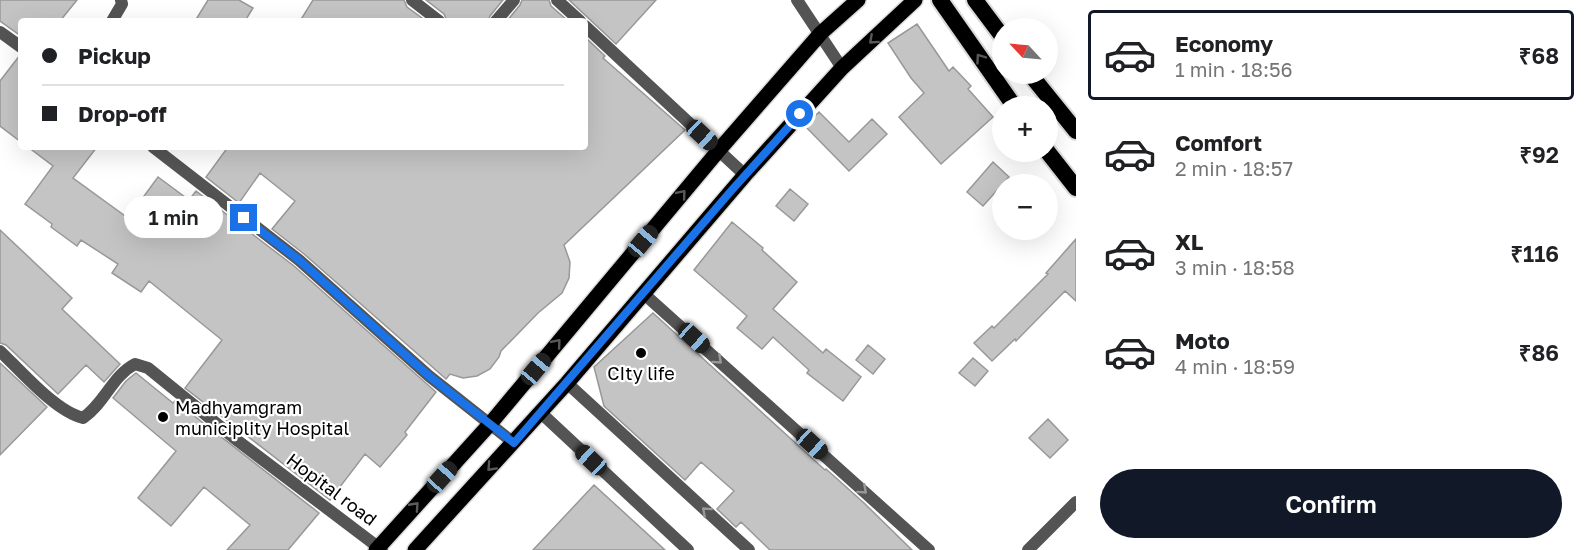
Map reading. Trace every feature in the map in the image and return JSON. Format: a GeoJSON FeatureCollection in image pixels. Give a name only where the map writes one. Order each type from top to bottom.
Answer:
{"type":"FeatureCollection","features":[{"type":"Feature","properties":{"kind":"highway"},"geometry":{"type":"LineString","coordinates":[[940,0],[1007,96]]}},
{"type":"Feature","properties":{"kind":"highway"},"geometry":{"type":"LineString","coordinates":[[975,0],[992,23]]}},
{"type":"Feature","properties":{"kind":"highway"},"geometry":{"type":"LineString","coordinates":[[1038,84],[1076,131]]}},
{"type":"Feature","properties":{"kind":"highway"},"geometry":{"type":"LineString","coordinates":[[1056,162],[1076,188]]}},
{"type":"Feature","properties":{"kind":"main road"},"geometry":{"type":"LineString","coordinates":[[379,549],[490,424],[719,150],[821,33],[858,0]]}},
{"type":"Feature","properties":{"kind":"main road"},"geometry":{"type":"LineString","coordinates":[[415,550],[514,443],[745,175],[842,68],[915,0]]}},
{"type":"Feature","properties":{"kind":"street"},"geometry":{"type":"LineString","coordinates":[[114,18],[122,4],[121,0]]}},
{"type":"Feature","properties":{"kind":"street"},"geometry":{"type":"LineString","coordinates":[[412,0],[435,18]]}},
{"type":"Feature","properties":{"kind":"street"},"geometry":{"type":"LineString","coordinates":[[499,18],[514,0]]}},
{"type":"Feature","properties":{"kind":"street"},"geometry":{"type":"LineString","coordinates":[[557,0],[577,18]]}},
{"type":"Feature","properties":{"kind":"street"},"geometry":{"type":"LineString","coordinates":[[797,0],[821,33],[842,68]]}},
{"type":"Feature","properties":{"kind":"street"},"geometry":{"type":"LineString","coordinates":[[588,29],[745,175]]}},
{"type":"Feature","properties":{"kind":"street"},"geometry":{"type":"LineString","coordinates":[[0,32],[18,45]]}},
{"type":"Feature","properties":{"kind":"street"},"geometry":{"type":"LineString","coordinates":[[157,150],[299,260],[429,376],[514,443]]}},
{"type":"Feature","properties":{"kind":"street"},"geometry":{"type":"LineString","coordinates":[[643,293],[929,550]]}},
{"type":"Feature","properties":{"kind":"street","name":"Hopital road"},"geometry":{"type":"LineString","coordinates":[[0,351],[56,404],[71,415],[83,418],[95,410],[125,369],[135,364],[148,368],[238,441],[379,549]]}},
{"type":"Feature","properties":{"kind":"street"},"geometry":{"type":"LineString","coordinates":[[567,383],[749,550]]}},
{"type":"Feature","properties":{"kind":"street"},"geometry":{"type":"LineString","coordinates":[[540,412],[688,550]]}},
{"type":"Feature","properties":{"kind":"street"},"geometry":{"type":"LineString","coordinates":[[1028,550],[1076,502]]}},
{"type":"Feature","properties":{"kind":"building"},"geometry":{"type":"Polygon","coordinates":[[[0,0],[77,0],[62,18],[18,18],[18,34],[0,21],[0,0]]]}},
{"type":"Feature","properties":{"kind":"building"},"geometry":{"type":"Polygon","coordinates":[[[208,0],[239,0],[253,8],[247,18],[197,18],[208,0]]]}},
{"type":"Feature","properties":{"kind":"building"},"geometry":{"type":"Polygon","coordinates":[[[313,0],[404,0],[407,7],[422,18],[302,18],[313,0]]]}},
{"type":"Feature","properties":{"kind":"building"},"geometry":{"type":"Polygon","coordinates":[[[426,0],[503,0],[489,18],[446,18],[426,0]]]}},
{"type":"Feature","properties":{"kind":"building"},"geometry":{"type":"Polygon","coordinates":[[[522,0],[549,0],[551,6],[565,18],[509,18],[522,0]]]}},
{"type":"Feature","properties":{"kind":"building"},"geometry":{"type":"Polygon","coordinates":[[[569,0],[656,0],[616,44],[569,0]]]}},
{"type":"Feature","properties":{"kind":"building"},"geometry":{"type":"Polygon","coordinates":[[[917,24],[949,71],[953,67],[971,86],[968,89],[992,116],[941,164],[899,117],[924,93],[888,43],[917,24]]]}},
{"type":"Feature","properties":{"kind":"building"},"geometry":{"type":"Polygon","coordinates":[[[588,40],[605,56],[603,58],[685,130],[564,245],[570,262],[569,278],[562,293],[538,313],[501,351],[490,369],[477,376],[463,378],[450,374],[446,379],[304,254],[272,229],[295,201],[260,173],[239,203],[206,177],[226,150],[588,150],[588,40]]]}},
{"type":"Feature","properties":{"kind":"building"},"geometry":{"type":"Polygon","coordinates":[[[18,58],[18,140],[0,126],[0,81],[18,58]]]}},
{"type":"Feature","properties":{"kind":"building"},"geometry":{"type":"Polygon","coordinates":[[[819,112],[849,142],[872,119],[887,134],[849,171],[805,126],[819,112]]]}},
{"type":"Feature","properties":{"kind":"building"},"geometry":{"type":"Polygon","coordinates":[[[32,150],[95,150],[73,178],[128,218],[158,177],[189,200],[196,191],[294,266],[436,392],[405,432],[407,435],[380,467],[365,454],[330,500],[185,388],[222,340],[149,281],[141,292],[112,273],[118,264],[81,240],[77,246],[25,204],[53,166],[32,150]]]}},
{"type":"Feature","properties":{"kind":"building"},"geometry":{"type":"Polygon","coordinates":[[[993,162],[1006,174],[992,174],[992,196],[983,206],[967,192],[993,162]]]}},
{"type":"Feature","properties":{"kind":"building"},"geometry":{"type":"Polygon","coordinates":[[[790,189],[808,204],[794,221],[776,206],[790,189]]]}},
{"type":"Feature","properties":{"kind":"building"},"geometry":{"type":"Polygon","coordinates":[[[732,222],[763,248],[762,250],[797,282],[773,309],[823,353],[826,349],[861,377],[843,401],[807,373],[809,370],[773,337],[762,349],[737,328],[747,316],[694,270],[732,222]]]}},
{"type":"Feature","properties":{"kind":"building"},"geometry":{"type":"Polygon","coordinates":[[[0,230],[72,298],[62,309],[120,364],[104,382],[86,365],[58,394],[6,345],[0,343],[0,230]]]}},
{"type":"Feature","properties":{"kind":"building"},"geometry":{"type":"Polygon","coordinates":[[[1076,239],[1076,301],[1065,291],[1016,341],[1015,339],[992,361],[974,343],[992,326],[994,328],[1048,274],[1046,273],[1076,239]]]}},
{"type":"Feature","properties":{"kind":"building"},"geometry":{"type":"Polygon","coordinates":[[[653,313],[864,503],[912,550],[770,550],[741,522],[736,527],[717,509],[734,491],[701,462],[685,480],[604,406],[594,367],[653,313]]]}},
{"type":"Feature","properties":{"kind":"building"},"geometry":{"type":"Polygon","coordinates":[[[868,345],[885,359],[873,374],[856,360],[868,345]]]}},
{"type":"Feature","properties":{"kind":"building"},"geometry":{"type":"Polygon","coordinates":[[[973,358],[988,371],[975,386],[959,373],[973,358]]]}},
{"type":"Feature","properties":{"kind":"building"},"geometry":{"type":"Polygon","coordinates":[[[0,363],[47,407],[0,455],[0,363]]]}},
{"type":"Feature","properties":{"kind":"building"},"geometry":{"type":"Polygon","coordinates":[[[136,373],[319,513],[288,550],[227,550],[250,525],[204,487],[171,526],[138,498],[176,451],[113,398],[126,381],[136,373]]]}},
{"type":"Feature","properties":{"kind":"building"},"geometry":{"type":"Polygon","coordinates":[[[1048,419],[1068,440],[1050,458],[1029,438],[1048,419]]]}},
{"type":"Feature","properties":{"kind":"building"},"geometry":{"type":"Polygon","coordinates":[[[594,485],[665,550],[533,550],[594,485]]]}},
{"type":"Feature","properties":{"kind":"place","name":"CIty life"},"geometry":{"type":"Point","coordinates":[641,353]}},
{"type":"Feature","properties":{"kind":"place","name":"Madhyamgram municiplity Hospital"},"geometry":{"type":"Point","coordinates":[163,417]}},
{"type":"Feature","properties":{"kind":"route"},"geometry":{"type":"LineString","coordinates":[[244,218],[299,260],[429,376],[514,443],[800,114]]}}]}
